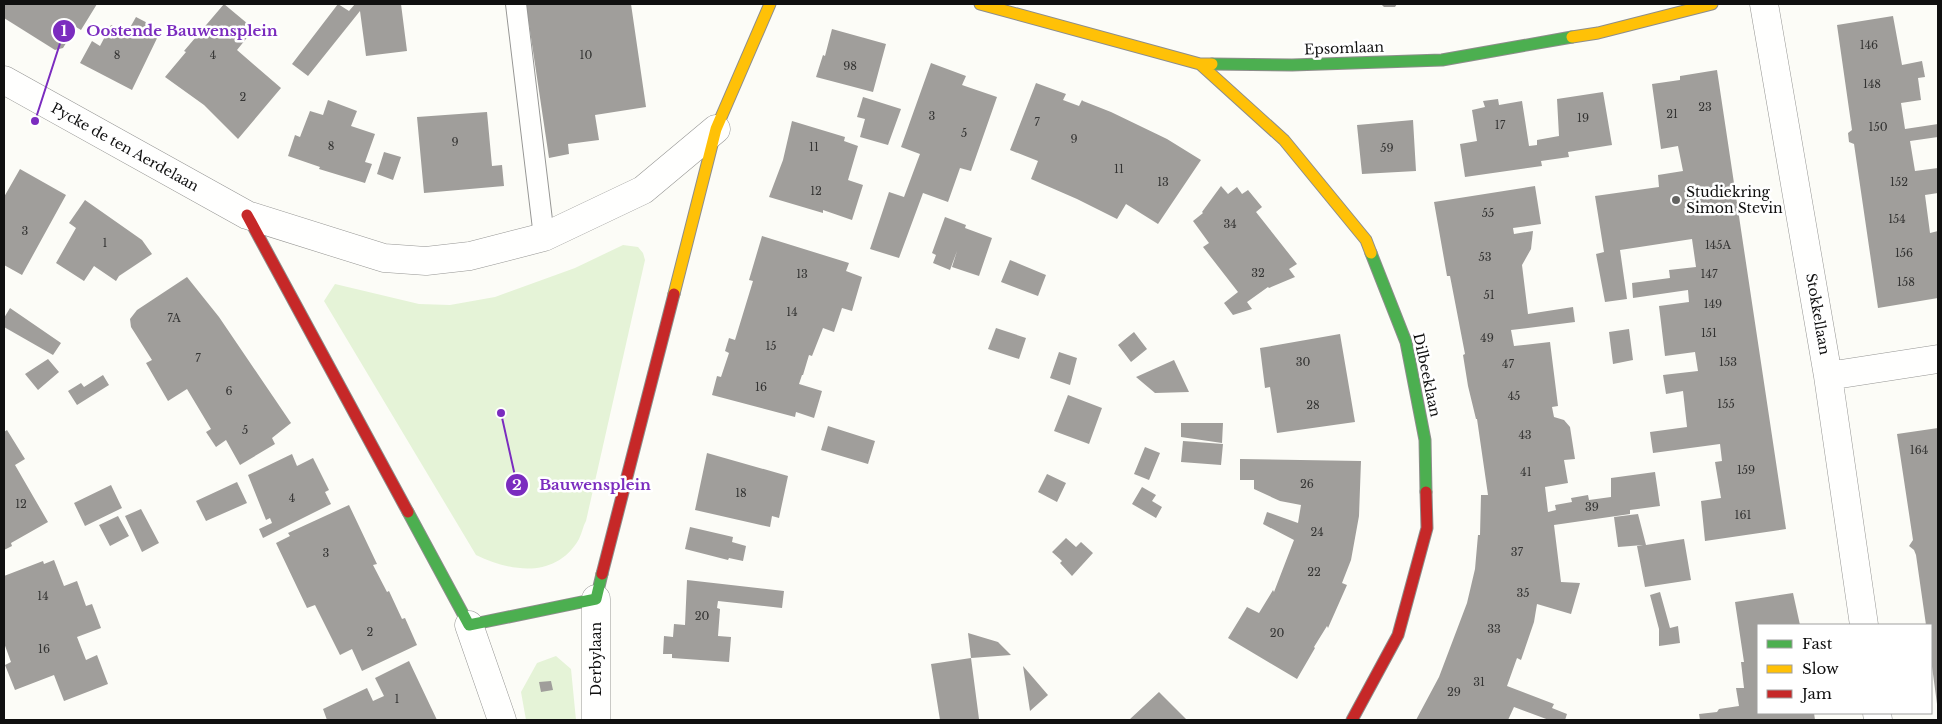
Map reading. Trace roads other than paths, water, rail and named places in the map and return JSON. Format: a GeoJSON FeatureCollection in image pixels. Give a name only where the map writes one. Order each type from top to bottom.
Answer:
{"type":"FeatureCollection","features":[{"type":"Feature","properties":{"kind":"street"},"geometry":{"type":"LineString","coordinates":[[469,625],[596,599],[716,129],[770,4]]}},
{"type":"Feature","properties":{"kind":"street","name":"Epsomlaan"},"geometry":{"type":"LineString","coordinates":[[980,4],[1200,64],[1292,65],[1442,60],[1598,33],[1712,4]]}},
{"type":"Feature","properties":{"kind":"street","name":"Stokkellaan"},"geometry":{"type":"LineString","coordinates":[[1764,4],[1828,376],[1864,624]]}},
{"type":"Feature","properties":{"kind":"street","name":"Dilbeeklaan"},"geometry":{"type":"LineString","coordinates":[[1200,64],[1284,140],[1366,240],[1406,342],[1425,440],[1427,528],[1398,635],[1352,720]]}},
{"type":"Feature","properties":{"kind":"street","name":"Pycke de ten Aerdelaan"},"geometry":{"type":"LineString","coordinates":[[4,80],[247,215],[384,258],[426,262],[470,256],[544,237],[643,190],[716,129]]}},
{"type":"Feature","properties":{"kind":"street"},"geometry":{"type":"LineString","coordinates":[[247,215],[469,625],[502,720]]}},
{"type":"Feature","properties":{"kind":"street"},"geometry":{"type":"LineString","coordinates":[[1828,376],[1938,359]]}},
{"type":"Feature","properties":{"kind":"street","name":"Derbylaan"},"geometry":{"type":"LineString","coordinates":[[596,599],[596,720]]}},
{"type":"Feature","properties":{"kind":"lane"},"geometry":{"type":"LineString","coordinates":[[516,4],[544,237]]}},
{"type":"Feature","properties":{"kind":"place","name":"Oostende Bauwensplein"},"geometry":{"type":"Point","coordinates":[35,121]}},
{"type":"Feature","properties":{"kind":"place","name":"Studiekring Simon Stevin"},"geometry":{"type":"Point","coordinates":[1676,200]}},
{"type":"Feature","properties":{"kind":"place","name":"Bauwensplein"},"geometry":{"type":"Point","coordinates":[501,413]}}]}
